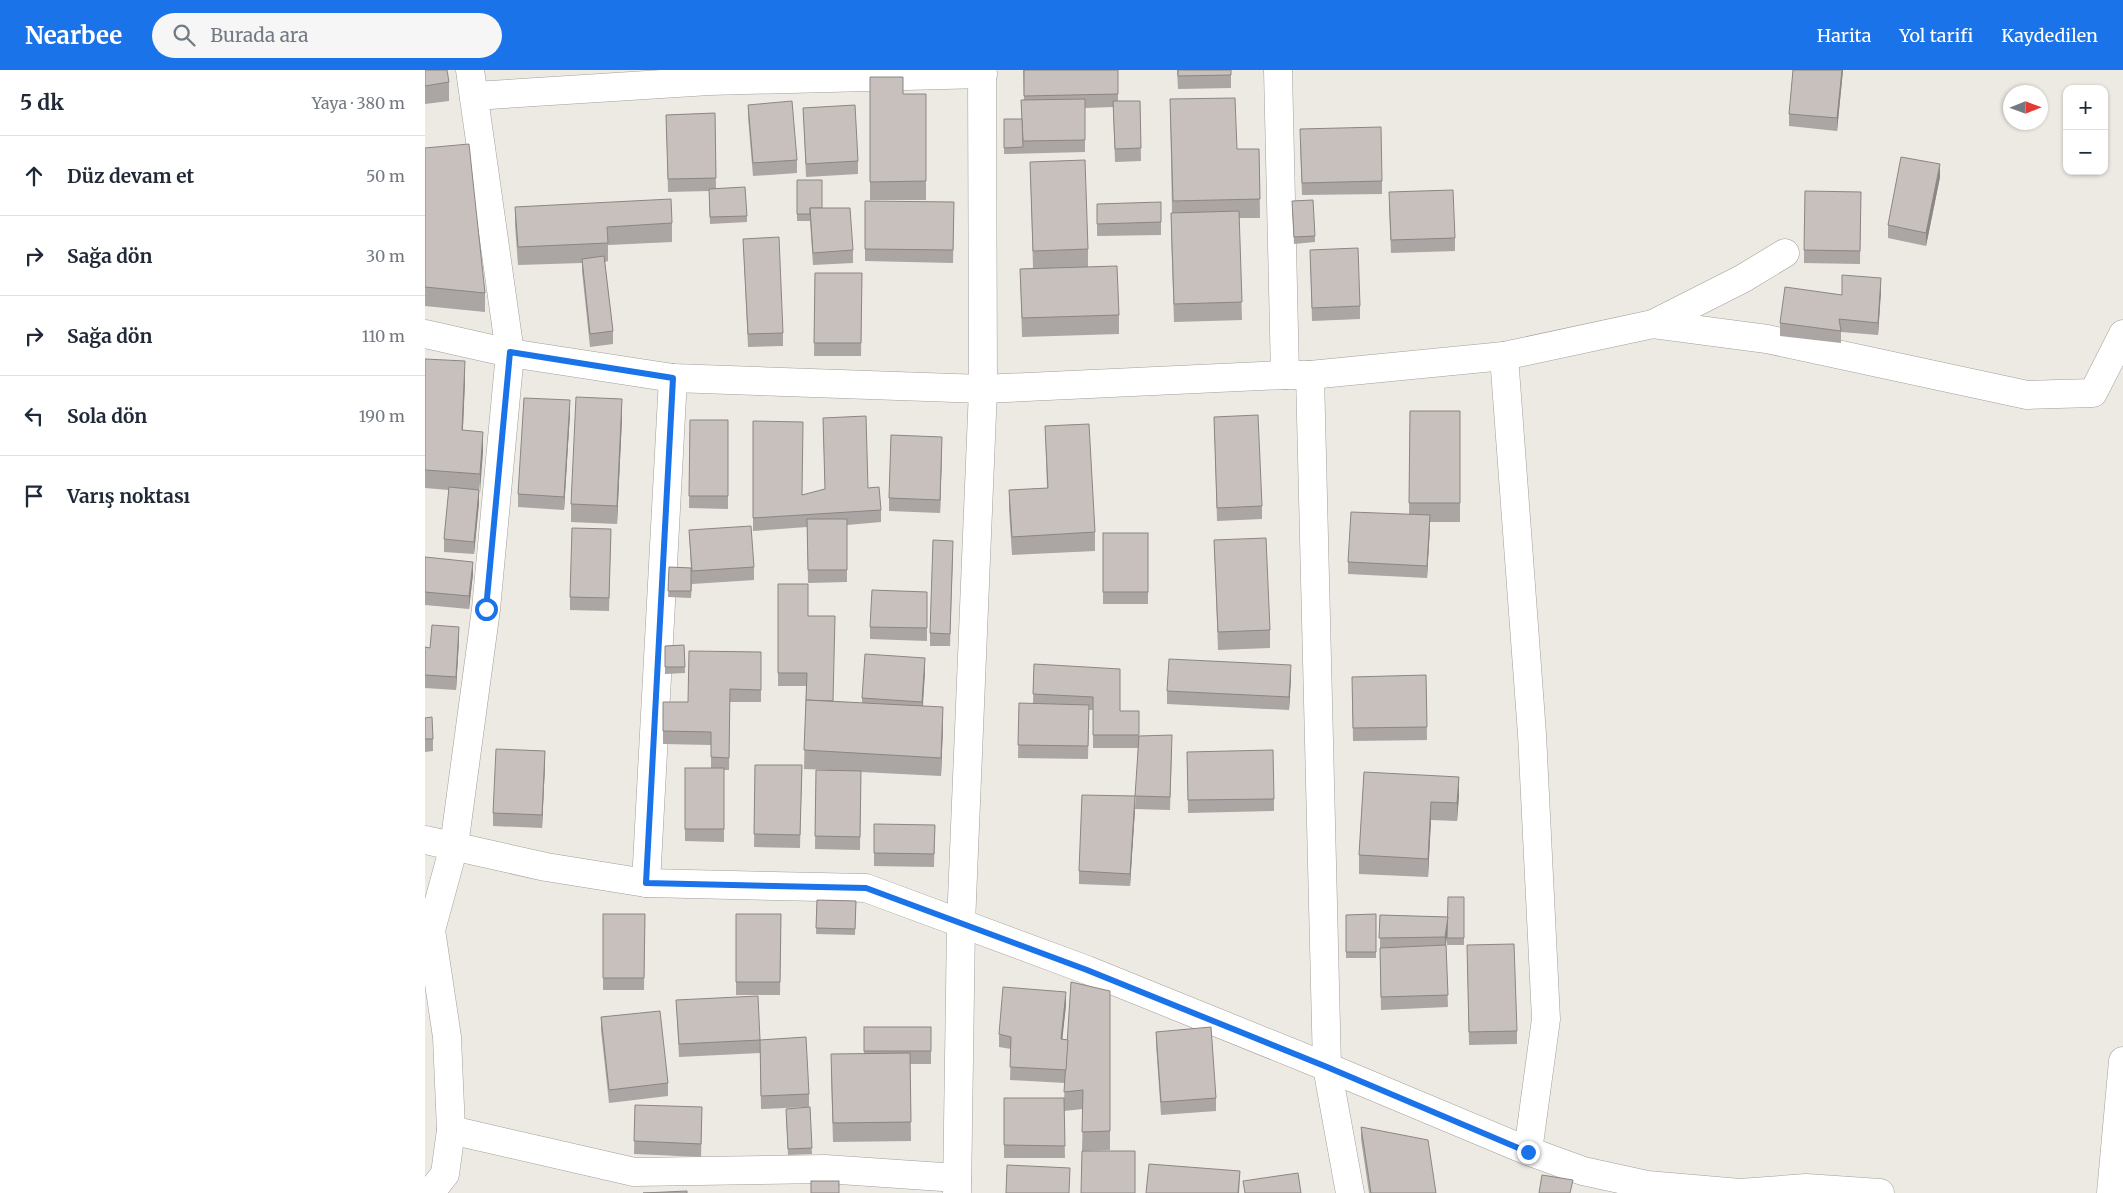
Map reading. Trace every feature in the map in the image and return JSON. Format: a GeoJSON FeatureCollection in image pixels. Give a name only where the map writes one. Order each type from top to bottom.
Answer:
{"type":"FeatureCollection","features":[{"type":"Feature","properties":{"kind":"street"},"geometry":{"type":"LineString","coordinates":[[1278,70],[1297,375],[1327,1067],[1350,1193]]}},
{"type":"Feature","properties":{"kind":"street"},"geometry":{"type":"LineString","coordinates":[[430,1193],[445,1174],[451,1130],[447,1037],[428,930],[454,846],[486,609],[510,352],[472,83],[709,76],[982,72],[983,389],[961,924],[957,1185],[825,1169],[634,1172],[451,1130]]}},
{"type":"Feature","properties":{"kind":"street"},"geometry":{"type":"LineString","coordinates":[[425,334],[510,352],[673,378],[983,389],[1297,375],[1504,356],[1653,324],[1742,279],[1785,253]]}},
{"type":"Feature","properties":{"kind":"street"},"geometry":{"type":"LineString","coordinates":[[1653,324],[1767,339],[2027,395],[2093,393],[2123,334]]}},
{"type":"Feature","properties":{"kind":"street"},"geometry":{"type":"LineString","coordinates":[[1504,356],[1532,734],[1546,1020],[1528,1152]]}},
{"type":"Feature","properties":{"kind":"street"},"geometry":{"type":"LineString","coordinates":[[646,883],[673,378]]}},
{"type":"Feature","properties":{"kind":"street"},"geometry":{"type":"LineString","coordinates":[[425,840],[546,867],[646,883],[866,888],[1087,970],[1327,1067],[1528,1152],[1583,1171],[1647,1189],[1740,1192],[1806,1188],[1880,1193]]}},
{"type":"Feature","properties":{"kind":"street"},"geometry":{"type":"LineString","coordinates":[[2111,1193],[2123,1061]]}},
{"type":"Feature","properties":{"kind":"building"},"geometry":{"type":"Polygon","coordinates":[[[425,70],[447,70],[449,82],[425,86],[425,70]]]}},
{"type":"Feature","properties":{"kind":"building"},"geometry":{"type":"Polygon","coordinates":[[[1024,70],[1118,70],[1118,94],[1024,96],[1024,70]]]}},
{"type":"Feature","properties":{"kind":"building"},"geometry":{"type":"Polygon","coordinates":[[[1178,70],[1231,70],[1231,75],[1178,76],[1178,70]]]}},
{"type":"Feature","properties":{"kind":"building"},"geometry":{"type":"Polygon","coordinates":[[[1793,70],[1842,70],[1837,118],[1789,114],[1793,70]]]}},
{"type":"Feature","properties":{"kind":"building"},"geometry":{"type":"Polygon","coordinates":[[[870,77],[903,77],[903,94],[926,94],[926,181],[870,182],[870,77]]]}},
{"type":"Feature","properties":{"kind":"building"},"geometry":{"type":"Polygon","coordinates":[[[1235,98],[1237,149],[1259,149],[1260,199],[1173,201],[1170,99],[1235,98]]]}},
{"type":"Feature","properties":{"kind":"building"},"geometry":{"type":"Polygon","coordinates":[[[1085,99],[1085,140],[1023,141],[1021,100],[1085,99]]]}},
{"type":"Feature","properties":{"kind":"building"},"geometry":{"type":"Polygon","coordinates":[[[792,101],[797,160],[753,163],[748,105],[792,101]]]}},
{"type":"Feature","properties":{"kind":"building"},"geometry":{"type":"Polygon","coordinates":[[[1113,101],[1140,101],[1141,148],[1115,149],[1113,101]]]}},
{"type":"Feature","properties":{"kind":"building"},"geometry":{"type":"Polygon","coordinates":[[[855,105],[858,161],[806,164],[803,108],[855,105]]]}},
{"type":"Feature","properties":{"kind":"building"},"geometry":{"type":"Polygon","coordinates":[[[715,113],[716,178],[668,179],[666,115],[715,113]]]}},
{"type":"Feature","properties":{"kind":"building"},"geometry":{"type":"Polygon","coordinates":[[[1004,119],[1022,119],[1023,147],[1004,148],[1004,119]]]}},
{"type":"Feature","properties":{"kind":"building"},"geometry":{"type":"Polygon","coordinates":[[[1381,127],[1382,181],[1302,183],[1300,129],[1381,127]]]}},
{"type":"Feature","properties":{"kind":"building"},"geometry":{"type":"Polygon","coordinates":[[[469,144],[485,293],[425,287],[425,148],[469,144]]]}},
{"type":"Feature","properties":{"kind":"building"},"geometry":{"type":"Polygon","coordinates":[[[1901,157],[1940,164],[1926,233],[1888,225],[1901,157]]]}},
{"type":"Feature","properties":{"kind":"building"},"geometry":{"type":"Polygon","coordinates":[[[1085,160],[1088,249],[1033,251],[1030,162],[1085,160]]]}},
{"type":"Feature","properties":{"kind":"building"},"geometry":{"type":"Polygon","coordinates":[[[797,180],[822,180],[822,208],[810,208],[810,214],[797,214],[797,180]]]}},
{"type":"Feature","properties":{"kind":"building"},"geometry":{"type":"Polygon","coordinates":[[[745,187],[747,216],[710,217],[709,189],[745,187]]]}},
{"type":"Feature","properties":{"kind":"building"},"geometry":{"type":"Polygon","coordinates":[[[1453,190],[1455,238],[1391,240],[1389,192],[1453,190]]]}},
{"type":"Feature","properties":{"kind":"building"},"geometry":{"type":"Polygon","coordinates":[[[1805,191],[1861,192],[1860,251],[1804,250],[1805,191]]]}},
{"type":"Feature","properties":{"kind":"building"},"geometry":{"type":"Polygon","coordinates":[[[671,199],[672,223],[607,227],[608,243],[518,247],[515,207],[671,199]]]}},
{"type":"Feature","properties":{"kind":"building"},"geometry":{"type":"Polygon","coordinates":[[[1313,200],[1315,236],[1294,237],[1292,201],[1313,200]]]}},
{"type":"Feature","properties":{"kind":"building"},"geometry":{"type":"Polygon","coordinates":[[[865,201],[954,202],[953,250],[865,249],[865,201]]]}},
{"type":"Feature","properties":{"kind":"building"},"geometry":{"type":"Polygon","coordinates":[[[1161,202],[1161,222],[1097,224],[1097,204],[1161,202]]]}},
{"type":"Feature","properties":{"kind":"building"},"geometry":{"type":"Polygon","coordinates":[[[810,208],[850,208],[853,250],[813,253],[810,208]]]}},
{"type":"Feature","properties":{"kind":"building"},"geometry":{"type":"Polygon","coordinates":[[[1239,211],[1242,302],[1174,304],[1171,213],[1239,211]]]}},
{"type":"Feature","properties":{"kind":"building"},"geometry":{"type":"Polygon","coordinates":[[[779,237],[783,333],[748,334],[743,239],[779,237]]]}},
{"type":"Feature","properties":{"kind":"building"},"geometry":{"type":"Polygon","coordinates":[[[1358,248],[1360,306],[1312,308],[1310,250],[1358,248]]]}},
{"type":"Feature","properties":{"kind":"building"},"geometry":{"type":"Polygon","coordinates":[[[604,256],[613,331],[590,334],[582,259],[604,256]]]}},
{"type":"Feature","properties":{"kind":"building"},"geometry":{"type":"Polygon","coordinates":[[[1117,266],[1119,315],[1022,318],[1020,269],[1117,266]]]}},
{"type":"Feature","properties":{"kind":"building"},"geometry":{"type":"Polygon","coordinates":[[[815,273],[862,273],[861,343],[814,343],[815,273]]]}},
{"type":"Feature","properties":{"kind":"building"},"geometry":{"type":"Polygon","coordinates":[[[1842,275],[1881,278],[1878,323],[1839,319],[1841,331],[1780,323],[1785,287],[1842,295],[1842,275]]]}},
{"type":"Feature","properties":{"kind":"building"},"geometry":{"type":"Polygon","coordinates":[[[425,359],[465,361],[462,430],[483,432],[480,474],[425,470],[425,359]]]}},
{"type":"Feature","properties":{"kind":"building"},"geometry":{"type":"Polygon","coordinates":[[[576,397],[622,399],[617,506],[571,504],[576,397]]]}},
{"type":"Feature","properties":{"kind":"building"},"geometry":{"type":"Polygon","coordinates":[[[524,398],[570,400],[564,497],[518,494],[524,398]]]}},
{"type":"Feature","properties":{"kind":"building"},"geometry":{"type":"Polygon","coordinates":[[[1410,411],[1460,411],[1460,503],[1409,503],[1410,411]]]}},
{"type":"Feature","properties":{"kind":"building"},"geometry":{"type":"Polygon","coordinates":[[[1258,415],[1262,506],[1217,508],[1214,417],[1258,415]]]}},
{"type":"Feature","properties":{"kind":"building"},"geometry":{"type":"Polygon","coordinates":[[[866,416],[868,488],[879,487],[881,510],[753,518],[753,421],[803,422],[802,495],[825,489],[823,418],[866,416]]]}},
{"type":"Feature","properties":{"kind":"building"},"geometry":{"type":"Polygon","coordinates":[[[690,420],[728,420],[728,496],[689,496],[690,420]]]}},
{"type":"Feature","properties":{"kind":"building"},"geometry":{"type":"Polygon","coordinates":[[[1089,424],[1095,532],[1012,537],[1009,490],[1048,488],[1045,426],[1089,424]]]}},
{"type":"Feature","properties":{"kind":"building"},"geometry":{"type":"Polygon","coordinates":[[[891,435],[942,437],[940,500],[889,498],[891,435]]]}},
{"type":"Feature","properties":{"kind":"building"},"geometry":{"type":"Polygon","coordinates":[[[449,487],[479,490],[474,542],[444,539],[449,487]]]}},
{"type":"Feature","properties":{"kind":"building"},"geometry":{"type":"Polygon","coordinates":[[[1351,512],[1430,515],[1427,566],[1348,562],[1351,512]]]}},
{"type":"Feature","properties":{"kind":"building"},"geometry":{"type":"Polygon","coordinates":[[[807,519],[847,519],[847,570],[808,570],[807,519]]]}},
{"type":"Feature","properties":{"kind":"building"},"geometry":{"type":"Polygon","coordinates":[[[751,526],[754,567],[692,571],[689,530],[751,526]]]}},
{"type":"Feature","properties":{"kind":"building"},"geometry":{"type":"Polygon","coordinates":[[[572,528],[611,529],[609,598],[570,597],[572,528]]]}},
{"type":"Feature","properties":{"kind":"building"},"geometry":{"type":"Polygon","coordinates":[[[1103,533],[1148,533],[1148,592],[1103,592],[1103,533]]]}},
{"type":"Feature","properties":{"kind":"building"},"geometry":{"type":"Polygon","coordinates":[[[1266,538],[1270,630],[1218,632],[1214,540],[1266,538]]]}},
{"type":"Feature","properties":{"kind":"building"},"geometry":{"type":"Polygon","coordinates":[[[933,540],[953,541],[950,634],[930,633],[933,540]]]}},
{"type":"Feature","properties":{"kind":"building"},"geometry":{"type":"Polygon","coordinates":[[[425,557],[473,562],[469,596],[425,592],[425,557]]]}},
{"type":"Feature","properties":{"kind":"building"},"geometry":{"type":"Polygon","coordinates":[[[669,567],[691,568],[691,591],[668,591],[669,567]]]}},
{"type":"Feature","properties":{"kind":"building"},"geometry":{"type":"Polygon","coordinates":[[[778,584],[808,584],[808,616],[835,616],[833,701],[806,700],[807,673],[778,673],[778,584]]]}},
{"type":"Feature","properties":{"kind":"building"},"geometry":{"type":"Polygon","coordinates":[[[872,590],[927,592],[927,628],[870,627],[872,590]]]}},
{"type":"Feature","properties":{"kind":"building"},"geometry":{"type":"Polygon","coordinates":[[[432,625],[459,627],[456,677],[425,675],[425,647],[430,648],[432,625]]]}},
{"type":"Feature","properties":{"kind":"building"},"geometry":{"type":"Polygon","coordinates":[[[684,645],[685,667],[665,667],[665,646],[684,645]]]}},
{"type":"Feature","properties":{"kind":"building"},"geometry":{"type":"Polygon","coordinates":[[[689,651],[761,652],[761,690],[730,689],[729,758],[711,757],[711,732],[663,731],[663,702],[688,702],[689,651]]]}},
{"type":"Feature","properties":{"kind":"building"},"geometry":{"type":"Polygon","coordinates":[[[865,654],[925,658],[922,702],[862,698],[865,654]]]}},
{"type":"Feature","properties":{"kind":"building"},"geometry":{"type":"Polygon","coordinates":[[[1169,659],[1291,665],[1289,697],[1167,691],[1169,659]]]}},
{"type":"Feature","properties":{"kind":"building"},"geometry":{"type":"Polygon","coordinates":[[[1034,664],[1120,669],[1120,711],[1139,711],[1139,735],[1093,735],[1093,697],[1033,694],[1034,664]]]}},
{"type":"Feature","properties":{"kind":"building"},"geometry":{"type":"Polygon","coordinates":[[[1426,675],[1427,727],[1353,728],[1352,677],[1426,675]]]}},
{"type":"Feature","properties":{"kind":"building"},"geometry":{"type":"Polygon","coordinates":[[[806,700],[943,707],[941,758],[804,750],[806,700]]]}},
{"type":"Feature","properties":{"kind":"building"},"geometry":{"type":"Polygon","coordinates":[[[1019,703],[1089,705],[1088,746],[1018,745],[1019,703]]]}},
{"type":"Feature","properties":{"kind":"building"},"geometry":{"type":"Polygon","coordinates":[[[432,717],[433,739],[425,739],[425,718],[432,717]]]}},
{"type":"Feature","properties":{"kind":"building"},"geometry":{"type":"Polygon","coordinates":[[[1172,735],[1170,797],[1135,796],[1139,736],[1172,735]]]}},
{"type":"Feature","properties":{"kind":"building"},"geometry":{"type":"Polygon","coordinates":[[[496,749],[545,751],[542,815],[493,813],[496,749]]]}},
{"type":"Feature","properties":{"kind":"building"},"geometry":{"type":"Polygon","coordinates":[[[1273,750],[1274,799],[1188,800],[1187,752],[1273,750]]]}},
{"type":"Feature","properties":{"kind":"building"},"geometry":{"type":"Polygon","coordinates":[[[755,765],[802,765],[800,835],[754,834],[755,765]]]}},
{"type":"Feature","properties":{"kind":"building"},"geometry":{"type":"Polygon","coordinates":[[[685,768],[724,768],[724,829],[685,829],[685,768]]]}},
{"type":"Feature","properties":{"kind":"building"},"geometry":{"type":"Polygon","coordinates":[[[816,770],[861,771],[860,837],[815,836],[816,770]]]}},
{"type":"Feature","properties":{"kind":"building"},"geometry":{"type":"Polygon","coordinates":[[[1364,772],[1459,777],[1457,803],[1431,802],[1428,859],[1359,855],[1364,772]]]}},
{"type":"Feature","properties":{"kind":"building"},"geometry":{"type":"Polygon","coordinates":[[[1082,795],[1135,796],[1130,874],[1079,871],[1082,795]]]}},
{"type":"Feature","properties":{"kind":"building"},"geometry":{"type":"Polygon","coordinates":[[[874,824],[935,825],[934,854],[874,853],[874,824]]]}},
{"type":"Feature","properties":{"kind":"building"},"geometry":{"type":"Polygon","coordinates":[[[1448,897],[1464,897],[1464,938],[1447,938],[1448,897]]]}},
{"type":"Feature","properties":{"kind":"building"},"geometry":{"type":"Polygon","coordinates":[[[817,900],[856,901],[855,929],[816,928],[817,900]]]}},
{"type":"Feature","properties":{"kind":"building"},"geometry":{"type":"Polygon","coordinates":[[[603,914],[645,914],[644,978],[603,978],[603,914]]]}},
{"type":"Feature","properties":{"kind":"building"},"geometry":{"type":"Polygon","coordinates":[[[736,914],[781,914],[780,982],[736,982],[736,914]]]}},
{"type":"Feature","properties":{"kind":"building"},"geometry":{"type":"Polygon","coordinates":[[[1376,914],[1376,952],[1346,952],[1346,915],[1376,914]]]}},
{"type":"Feature","properties":{"kind":"building"},"geometry":{"type":"Polygon","coordinates":[[[1380,915],[1448,917],[1445,937],[1379,938],[1380,915]]]}},
{"type":"Feature","properties":{"kind":"building"},"geometry":{"type":"Polygon","coordinates":[[[1514,944],[1517,1031],[1469,1032],[1467,945],[1514,944]]]}},
{"type":"Feature","properties":{"kind":"building"},"geometry":{"type":"Polygon","coordinates":[[[1446,945],[1448,995],[1381,997],[1380,948],[1446,945]]]}},
{"type":"Feature","properties":{"kind":"building"},"geometry":{"type":"Polygon","coordinates":[[[1071,982],[1110,991],[1110,1131],[1082,1132],[1083,1090],[1064,1092],[1071,982]]]}},
{"type":"Feature","properties":{"kind":"building"},"geometry":{"type":"Polygon","coordinates":[[[1003,987],[1066,992],[1061,1039],[1068,1040],[1066,1070],[1010,1067],[1011,1037],[999,1034],[1003,987]]]}},
{"type":"Feature","properties":{"kind":"building"},"geometry":{"type":"Polygon","coordinates":[[[758,996],[760,1040],[679,1044],[676,1000],[758,996]]]}},
{"type":"Feature","properties":{"kind":"building"},"geometry":{"type":"Polygon","coordinates":[[[660,1011],[668,1083],[609,1090],[601,1017],[660,1011]]]}},
{"type":"Feature","properties":{"kind":"building"},"geometry":{"type":"Polygon","coordinates":[[[864,1027],[931,1027],[931,1051],[864,1051],[864,1027]]]}},
{"type":"Feature","properties":{"kind":"building"},"geometry":{"type":"Polygon","coordinates":[[[1211,1027],[1216,1098],[1161,1102],[1156,1032],[1211,1027]]]}},
{"type":"Feature","properties":{"kind":"building"},"geometry":{"type":"Polygon","coordinates":[[[806,1037],[809,1094],[761,1096],[760,1040],[806,1037]]]}},
{"type":"Feature","properties":{"kind":"building"},"geometry":{"type":"Polygon","coordinates":[[[910,1053],[911,1122],[833,1123],[831,1054],[910,1053]]]}},
{"type":"Feature","properties":{"kind":"building"},"geometry":{"type":"Polygon","coordinates":[[[1004,1098],[1064,1098],[1065,1146],[1004,1145],[1004,1098]]]}},
{"type":"Feature","properties":{"kind":"building"},"geometry":{"type":"Polygon","coordinates":[[[635,1105],[702,1107],[701,1144],[634,1141],[635,1105]]]}},
{"type":"Feature","properties":{"kind":"building"},"geometry":{"type":"Polygon","coordinates":[[[810,1107],[812,1148],[788,1149],[786,1109],[810,1107]]]}},
{"type":"Feature","properties":{"kind":"building"},"geometry":{"type":"Polygon","coordinates":[[[1361,1127],[1428,1140],[1436,1193],[1371,1193],[1361,1127]]]}},
{"type":"Feature","properties":{"kind":"building"},"geometry":{"type":"Polygon","coordinates":[[[1082,1151],[1135,1151],[1135,1193],[1081,1193],[1082,1151]]]}},
{"type":"Feature","properties":{"kind":"building"},"geometry":{"type":"Polygon","coordinates":[[[1149,1164],[1240,1171],[1238,1193],[1146,1193],[1149,1164]]]}},
{"type":"Feature","properties":{"kind":"building"},"geometry":{"type":"Polygon","coordinates":[[[1007,1165],[1070,1168],[1069,1193],[1006,1193],[1007,1165]]]}},
{"type":"Feature","properties":{"kind":"building"},"geometry":{"type":"Polygon","coordinates":[[[1298,1173],[1301,1193],[1245,1193],[1243,1181],[1298,1173]]]}},
{"type":"Feature","properties":{"kind":"building"},"geometry":{"type":"Polygon","coordinates":[[[1542,1175],[1573,1180],[1570,1193],[1539,1193],[1542,1175]]]}},
{"type":"Feature","properties":{"kind":"building"},"geometry":{"type":"Polygon","coordinates":[[[811,1181],[839,1181],[839,1193],[811,1193],[811,1181]]]}},
{"type":"Feature","properties":{"kind":"building"},"geometry":{"type":"Polygon","coordinates":[[[687,1191],[687,1193],[643,1193],[687,1191]]]}},
{"type":"Feature","properties":{"kind":"route"},"geometry":{"type":"LineString","coordinates":[[486,609],[510,352],[673,378],[646,883],[866,888],[1087,970],[1327,1067],[1528,1152]]}}]}
